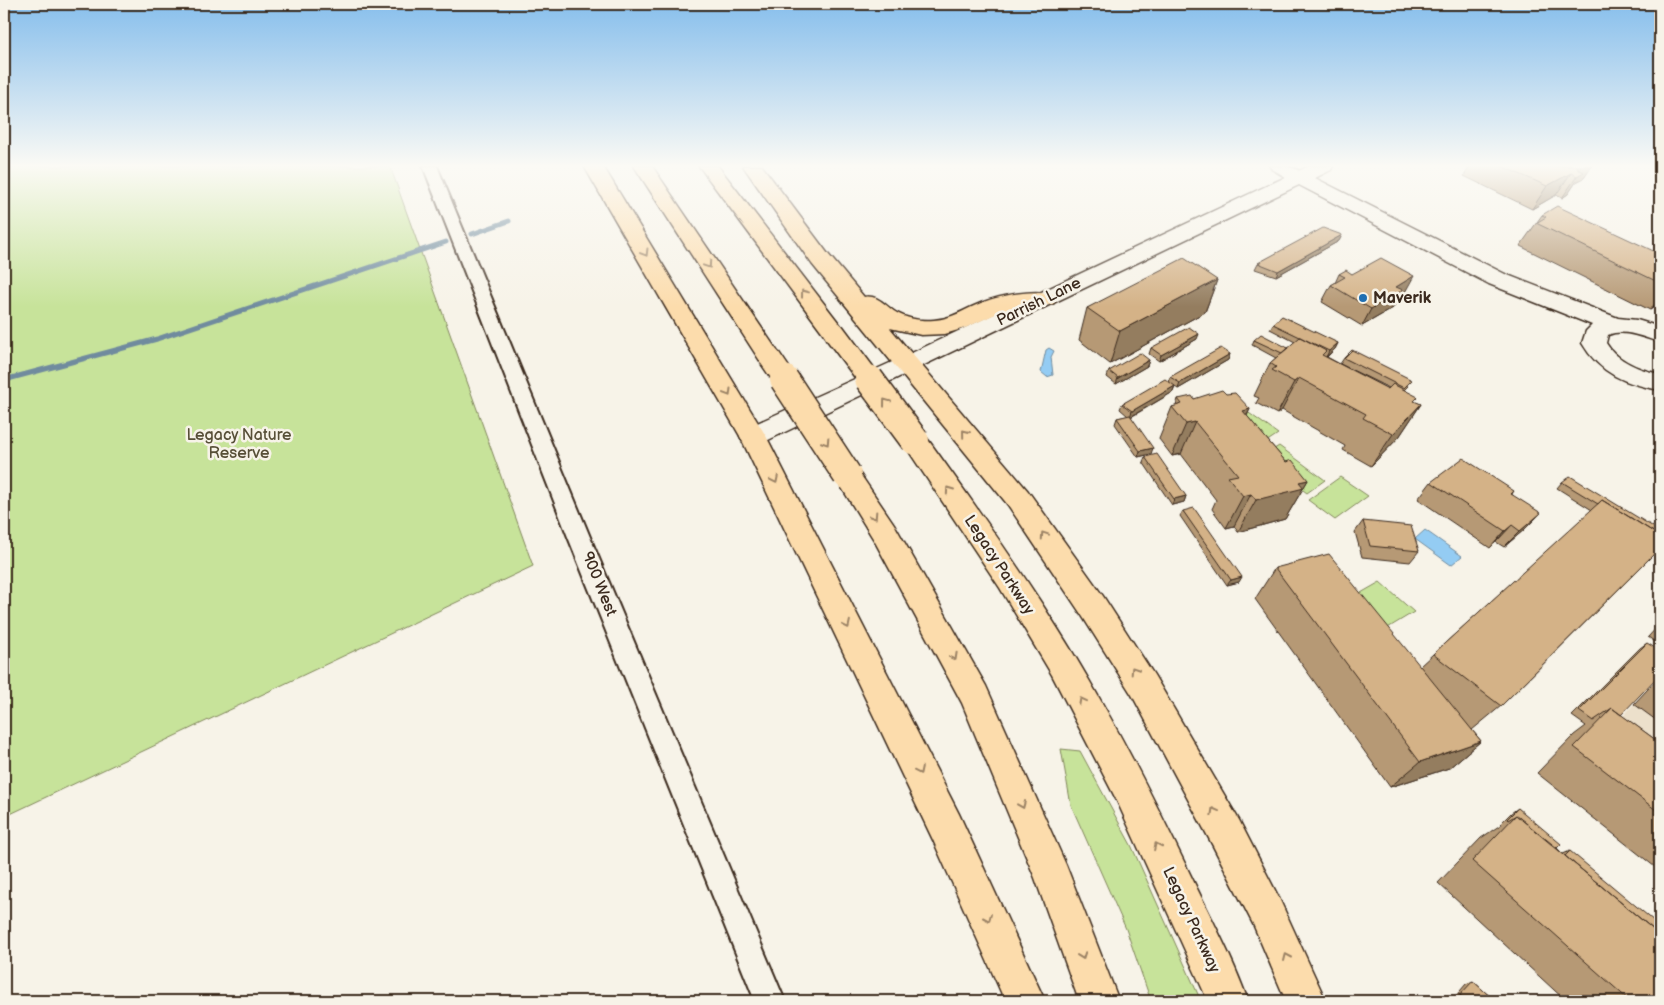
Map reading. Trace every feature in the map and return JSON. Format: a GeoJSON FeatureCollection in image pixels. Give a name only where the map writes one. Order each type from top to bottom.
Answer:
{"type":"FeatureCollection","features":[{"type":"Feature","properties":{"kind":"highway"},"geometry":{"type":"LineString","coordinates":[[621,213],[753,436],[946,827],[1025,1001]]}},
{"type":"Feature","properties":{"kind":"highway"},"geometry":{"type":"LineString","coordinates":[[674,213],[884,532],[975,696],[1053,878],[1099,1001]]}},
{"type":"Feature","properties":{"kind":"highway","name":"Legacy Parkway"},"geometry":{"type":"LineString","coordinates":[[744,213],[915,441],[1014,585],[1063,666],[1136,804],[1187,908],[1228,1001]]}},
{"type":"Feature","properties":{"kind":"highway"},"geometry":{"type":"LineString","coordinates":[[788,213],[820,259],[909,364],[1018,498],[1092,605],[1143,685],[1231,841],[1266,910],[1306,1001]]}},
{"type":"Feature","properties":{"kind":"highway"},"geometry":{"type":"LineString","coordinates":[[791,213],[878,313],[899,324],[921,328],[935,328],[956,324],[999,305],[1045,299]]}},
{"type":"Feature","properties":{"kind":"highway"},"geometry":{"type":"LineString","coordinates":[[874,323],[895,333],[927,338],[946,336],[991,325]]}},
{"type":"Feature","properties":{"kind":"main road","name":"Parrish Lane"},"geometry":{"type":"LineString","coordinates":[[753,436],[1226,213]]}},
{"type":"Feature","properties":{"kind":"main road"},"geometry":{"type":"LineString","coordinates":[[1368,213],[1497,279],[1614,325],[1632,326],[1657,332]]}},
{"type":"Feature","properties":{"kind":"main road"},"geometry":{"type":"LineString","coordinates":[[1497,279],[1519,297],[1580,331],[1594,342],[1609,362],[1639,377],[1659,382]]}},
{"type":"Feature","properties":{"kind":"main road"},"geometry":{"type":"LineString","coordinates":[[1594,342],[1598,331],[1614,325]]}},
{"type":"Feature","properties":{"kind":"street","name":"900 West"},"geometry":{"type":"LineString","coordinates":[[449,213],[579,537],[770,1001]]}},
{"type":"Feature","properties":{"kind":"shaded area"},"geometry":{"type":"Polygon","coordinates":[[[1660,675],[1660,777],[1605,736],[1660,675]]]}},
{"type":"Feature","properties":{"kind":"green space","name":"Legacy Nature Reserve"},"geometry":{"type":"Polygon","coordinates":[[[4,213],[407,213],[533,566],[4,817],[4,213]]]}},
{"type":"Feature","properties":{"kind":"green space"},"geometry":{"type":"Polygon","coordinates":[[[1235,403],[1278,434],[1260,446],[1235,403]]]}},
{"type":"Feature","properties":{"kind":"green space"},"geometry":{"type":"Polygon","coordinates":[[[1279,446],[1325,480],[1307,493],[1260,458],[1279,446]]]}},
{"type":"Feature","properties":{"kind":"green space"},"geometry":{"type":"Polygon","coordinates":[[[1340,477],[1368,496],[1335,520],[1308,500],[1340,477]]]}},
{"type":"Feature","properties":{"kind":"green space"},"geometry":{"type":"Polygon","coordinates":[[[1380,582],[1414,612],[1386,629],[1352,598],[1380,582]]]}},
{"type":"Feature","properties":{"kind":"green space"},"geometry":{"type":"Polygon","coordinates":[[[1061,749],[1080,751],[1131,845],[1201,1001],[1151,1001],[1126,929],[1071,805],[1061,749]]]}},
{"type":"Feature","properties":{"kind":"water"},"geometry":{"type":"Polygon","coordinates":[[[1049,348],[1054,351],[1051,357],[1053,375],[1047,377],[1041,372],[1046,350],[1049,348]]]}},
{"type":"Feature","properties":{"kind":"water"},"geometry":{"type":"Polygon","coordinates":[[[1425,530],[1462,556],[1451,565],[1415,539],[1425,530]]]}},
{"type":"Feature","properties":{"kind":"building"},"geometry":{"type":"Polygon","coordinates":[[[1546,213],[1572,213],[1660,254],[1660,283],[1536,223],[1546,217],[1542,215],[1546,213]]]}},
{"type":"Feature","properties":{"kind":"building"},"geometry":{"type":"Polygon","coordinates":[[[1323,228],[1342,235],[1278,271],[1258,263],[1323,228]]]}},
{"type":"Feature","properties":{"kind":"building"},"geometry":{"type":"Polygon","coordinates":[[[1184,258],[1217,280],[1120,331],[1087,308],[1184,258]]]}},
{"type":"Feature","properties":{"kind":"building"},"geometry":{"type":"Polygon","coordinates":[[[1381,258],[1414,276],[1396,287],[1403,290],[1371,309],[1331,285],[1345,277],[1339,274],[1346,270],[1352,274],[1381,258]]]}},
{"type":"Feature","properties":{"kind":"building"},"geometry":{"type":"Polygon","coordinates":[[[1282,316],[1338,343],[1329,351],[1273,324],[1282,316]]]}},
{"type":"Feature","properties":{"kind":"building"},"geometry":{"type":"Polygon","coordinates":[[[1189,327],[1199,334],[1161,355],[1151,348],[1189,327]]]}},
{"type":"Feature","properties":{"kind":"building"},"geometry":{"type":"Polygon","coordinates":[[[1261,334],[1288,348],[1282,353],[1254,340],[1261,334]]]}},
{"type":"Feature","properties":{"kind":"building"},"geometry":{"type":"Polygon","coordinates":[[[1300,337],[1326,351],[1322,355],[1388,389],[1393,384],[1418,397],[1414,401],[1421,404],[1393,434],[1363,418],[1366,414],[1299,378],[1294,382],[1272,370],[1276,367],[1270,363],[1300,337]]]}},
{"type":"Feature","properties":{"kind":"building"},"geometry":{"type":"Polygon","coordinates":[[[1221,348],[1230,354],[1180,383],[1170,377],[1221,348]]]}},
{"type":"Feature","properties":{"kind":"building"},"geometry":{"type":"Polygon","coordinates":[[[1352,350],[1412,380],[1404,388],[1344,358],[1352,350]]]}},
{"type":"Feature","properties":{"kind":"building"},"geometry":{"type":"Polygon","coordinates":[[[1140,353],[1149,360],[1118,378],[1109,371],[1140,353]]]}},
{"type":"Feature","properties":{"kind":"building"},"geometry":{"type":"Polygon","coordinates":[[[1165,379],[1175,386],[1132,411],[1122,404],[1165,379]]]}},
{"type":"Feature","properties":{"kind":"building"},"geometry":{"type":"Polygon","coordinates":[[[1222,390],[1226,394],[1235,393],[1250,409],[1243,411],[1286,462],[1292,460],[1308,480],[1299,482],[1304,488],[1256,500],[1251,494],[1243,496],[1228,477],[1238,475],[1195,422],[1186,424],[1172,407],[1182,404],[1178,399],[1192,396],[1194,399],[1222,390]]]}},
{"type":"Feature","properties":{"kind":"building"},"geometry":{"type":"Polygon","coordinates":[[[1130,415],[1153,448],[1140,451],[1117,418],[1130,415]]]}},
{"type":"Feature","properties":{"kind":"building"},"geometry":{"type":"Polygon","coordinates":[[[1157,454],[1186,496],[1174,499],[1145,457],[1157,454]]]}},
{"type":"Feature","properties":{"kind":"building"},"geometry":{"type":"Polygon","coordinates":[[[1463,458],[1514,491],[1511,494],[1541,513],[1520,531],[1512,525],[1505,531],[1431,482],[1463,458]]]}},
{"type":"Feature","properties":{"kind":"building"},"geometry":{"type":"Polygon","coordinates":[[[1570,476],[1660,531],[1660,536],[1602,500],[1598,504],[1562,482],[1570,476]]]}},
{"type":"Feature","properties":{"kind":"building"},"geometry":{"type":"Polygon","coordinates":[[[1602,500],[1660,536],[1660,548],[1501,706],[1433,654],[1602,500]]]}},
{"type":"Feature","properties":{"kind":"building"},"geometry":{"type":"Polygon","coordinates":[[[1194,508],[1242,577],[1231,580],[1183,511],[1194,508]]]}},
{"type":"Feature","properties":{"kind":"building"},"geometry":{"type":"Polygon","coordinates":[[[1363,521],[1411,526],[1419,551],[1370,546],[1363,521]]]}},
{"type":"Feature","properties":{"kind":"building"},"geometry":{"type":"Polygon","coordinates":[[[1329,554],[1481,741],[1420,762],[1275,568],[1329,554]]]}},
{"type":"Feature","properties":{"kind":"building"},"geometry":{"type":"Polygon","coordinates":[[[1660,626],[1660,635],[1654,631],[1660,626]]]}},
{"type":"Feature","properties":{"kind":"building"},"geometry":{"type":"Polygon","coordinates":[[[1647,643],[1660,651],[1660,674],[1621,715],[1612,708],[1593,721],[1579,711],[1647,643]]]}},
{"type":"Feature","properties":{"kind":"building"},"geometry":{"type":"Polygon","coordinates":[[[1660,684],[1660,693],[1655,690],[1660,684]]]}},
{"type":"Feature","properties":{"kind":"building"},"geometry":{"type":"Polygon","coordinates":[[[1612,708],[1660,743],[1660,813],[1574,747],[1612,708]]]}},
{"type":"Feature","properties":{"kind":"building"},"geometry":{"type":"Polygon","coordinates":[[[1518,808],[1561,844],[1557,848],[1516,815],[1508,820],[1518,808]]]}},
{"type":"Feature","properties":{"kind":"building"},"geometry":{"type":"Polygon","coordinates":[[[1516,815],[1660,935],[1660,1001],[1630,1001],[1472,861],[1516,815]]]}},
{"type":"Feature","properties":{"kind":"building"},"geometry":{"type":"Polygon","coordinates":[[[1570,851],[1660,926],[1660,935],[1565,856],[1570,851]]]}},
{"type":"Feature","properties":{"kind":"building"},"geometry":{"type":"Polygon","coordinates":[[[1473,981],[1495,1001],[1467,1001],[1460,995],[1473,981]]]}},
{"type":"Feature","properties":{"kind":"waterway"},"geometry":{"type":"LineString","coordinates":[[472,234],[509,221]]}},
{"type":"Feature","properties":{"kind":"waterway"},"geometry":{"type":"LineString","coordinates":[[9,379],[4,380],[157,339],[446,242]]}},
{"type":"Feature","properties":{"kind":"place","name":"Maverik"},"geometry":{"type":"Point","coordinates":[1363,298]}}]}
